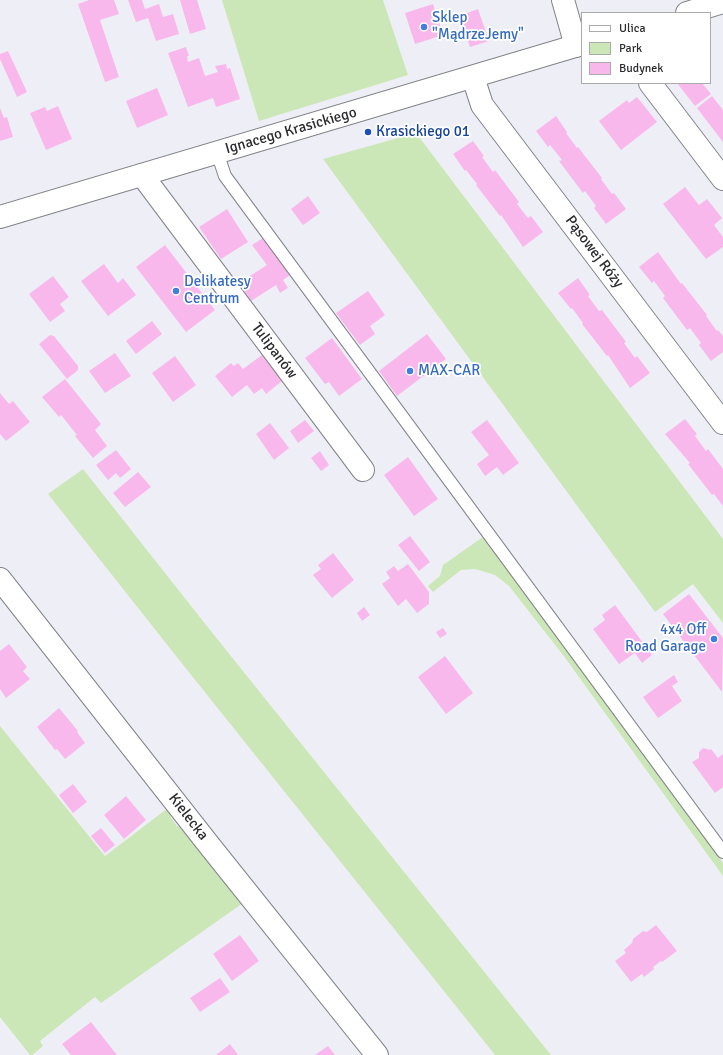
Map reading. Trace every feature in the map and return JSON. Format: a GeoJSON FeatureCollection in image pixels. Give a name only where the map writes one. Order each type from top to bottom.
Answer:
{"type":"FeatureCollection","features":[{"type":"Feature","properties":{"kind":"street"},"geometry":{"type":"LineString","coordinates":[[562,0],[579,45]]}},
{"type":"Feature","properties":{"kind":"street"},"geometry":{"type":"LineString","coordinates":[[690,12],[723,2]]}},
{"type":"Feature","properties":{"kind":"street","name":"Ignacego Krasickiego"},"geometry":{"type":"LineString","coordinates":[[0,217],[579,45]]}},
{"type":"Feature","properties":{"kind":"street","name":"Pąsowej Róży"},"geometry":{"type":"LineString","coordinates":[[472,77],[482,105],[723,423]]}},
{"type":"Feature","properties":{"kind":"street"},"geometry":{"type":"LineString","coordinates":[[651,84],[723,179]]}},
{"type":"Feature","properties":{"kind":"street","name":"Tulipanów"},"geometry":{"type":"LineString","coordinates":[[142,175],[363,470]]}},
{"type":"Feature","properties":{"kind":"street","name":"Kielecka"},"geometry":{"type":"LineString","coordinates":[[0,579],[209,845],[377,1055]]}},
{"type":"Feature","properties":{"kind":"lane"},"geometry":{"type":"LineString","coordinates":[[217,152],[228,182],[723,852]]}},
{"type":"Feature","properties":{"kind":"green space"},"geometry":{"type":"Polygon","coordinates":[[[222,0],[383,0],[408,75],[259,121],[222,0]]]}},
{"type":"Feature","properties":{"kind":"green space"},"geometry":{"type":"Polygon","coordinates":[[[416,133],[723,539],[723,623],[693,584],[655,612],[323,159],[416,133]]]}},
{"type":"Feature","properties":{"kind":"green space"},"geometry":{"type":"Polygon","coordinates":[[[83,469],[210,630],[551,1055],[495,1055],[176,656],[48,494],[83,469]]]}},
{"type":"Feature","properties":{"kind":"green space"},"geometry":{"type":"Polygon","coordinates":[[[483,537],[723,863],[723,876],[563,655],[509,586],[495,575],[475,569],[461,570],[433,592],[428,586],[440,576],[443,565],[483,537]]]}},
{"type":"Feature","properties":{"kind":"green space"},"geometry":{"type":"Polygon","coordinates":[[[0,726],[105,856],[168,808],[171,818],[177,826],[183,828],[243,903],[101,1003],[95,997],[40,1041],[43,1046],[32,1055],[30,1055],[0,1017],[0,726]]]}},
{"type":"Feature","properties":{"kind":"building"},"geometry":{"type":"Polygon","coordinates":[[[89,0],[114,0],[119,14],[100,20],[119,77],[105,82],[78,4],[89,0]]]}},
{"type":"Feature","properties":{"kind":"building"},"geometry":{"type":"Polygon","coordinates":[[[128,0],[142,0],[145,9],[159,4],[163,17],[173,14],[179,34],[156,41],[148,18],[136,22],[128,0]]]}},
{"type":"Feature","properties":{"kind":"building"},"geometry":{"type":"Polygon","coordinates":[[[180,0],[197,0],[206,29],[190,34],[180,0]]]}},
{"type":"Feature","properties":{"kind":"building"},"geometry":{"type":"Polygon","coordinates":[[[433,4],[443,35],[415,44],[405,13],[433,4]]]}},
{"type":"Feature","properties":{"kind":"building"},"geometry":{"type":"Polygon","coordinates":[[[478,9],[489,41],[470,47],[459,16],[478,9]]]}},
{"type":"Feature","properties":{"kind":"building"},"geometry":{"type":"Polygon","coordinates":[[[186,47],[189,56],[187,56],[188,62],[199,58],[205,76],[218,72],[215,66],[226,64],[227,69],[230,68],[240,99],[216,107],[213,98],[188,107],[168,53],[186,47]]]}},
{"type":"Feature","properties":{"kind":"building"},"geometry":{"type":"Polygon","coordinates":[[[8,51],[27,92],[17,97],[0,59],[0,54],[8,51]]]}},
{"type":"Feature","properties":{"kind":"building"},"geometry":{"type":"Polygon","coordinates":[[[678,84],[703,84],[711,94],[695,106],[678,84]]]}},
{"type":"Feature","properties":{"kind":"building"},"geometry":{"type":"Polygon","coordinates":[[[157,88],[168,115],[137,128],[126,101],[157,88]]]}},
{"type":"Feature","properties":{"kind":"building"},"geometry":{"type":"Polygon","coordinates":[[[712,96],[723,110],[723,142],[697,108],[712,96]]]}},
{"type":"Feature","properties":{"kind":"building"},"geometry":{"type":"Polygon","coordinates":[[[637,97],[657,122],[621,150],[599,121],[627,100],[629,103],[637,97]]]}},
{"type":"Feature","properties":{"kind":"building"},"geometry":{"type":"Polygon","coordinates":[[[58,106],[72,139],[46,150],[30,113],[45,107],[47,111],[58,106]]]}},
{"type":"Feature","properties":{"kind":"building"},"geometry":{"type":"Polygon","coordinates":[[[0,108],[4,118],[7,117],[13,137],[0,141],[0,108]]]}},
{"type":"Feature","properties":{"kind":"building"},"geometry":{"type":"Polygon","coordinates":[[[556,116],[577,148],[578,147],[602,178],[601,179],[612,194],[614,193],[626,209],[606,224],[594,208],[596,206],[585,191],[583,193],[559,161],[562,160],[550,145],[548,147],[536,131],[556,116]]]}},
{"type":"Feature","properties":{"kind":"building"},"geometry":{"type":"Polygon","coordinates":[[[473,141],[493,172],[495,170],[519,202],[517,204],[528,218],[531,216],[543,232],[523,247],[501,215],[500,216],[453,154],[473,141]]]}},
{"type":"Feature","properties":{"kind":"building"},"geometry":{"type":"Polygon","coordinates":[[[685,187],[699,205],[707,199],[722,218],[714,225],[723,237],[723,247],[706,259],[663,204],[685,187]]]}},
{"type":"Feature","properties":{"kind":"building"},"geometry":{"type":"Polygon","coordinates":[[[308,196],[320,213],[303,225],[291,209],[308,196]]]}},
{"type":"Feature","properties":{"kind":"building"},"geometry":{"type":"Polygon","coordinates":[[[227,209],[248,242],[221,259],[199,227],[227,209]]]}},
{"type":"Feature","properties":{"kind":"building"},"geometry":{"type":"Polygon","coordinates":[[[263,238],[290,275],[283,280],[288,288],[280,293],[276,285],[251,301],[239,283],[267,265],[252,245],[263,238]]]}},
{"type":"Feature","properties":{"kind":"building"},"geometry":{"type":"Polygon","coordinates":[[[165,245],[215,310],[186,332],[136,267],[165,245]]]}},
{"type":"Feature","properties":{"kind":"building"},"geometry":{"type":"Polygon","coordinates":[[[658,252],[681,284],[682,283],[707,315],[706,316],[717,331],[718,330],[723,336],[723,352],[711,361],[699,345],[701,343],[690,328],[687,330],[663,298],[665,296],[654,281],[652,283],[639,267],[658,252]]]}},
{"type":"Feature","properties":{"kind":"building"},"geometry":{"type":"Polygon","coordinates":[[[104,264],[118,283],[123,278],[136,295],[108,316],[81,281],[104,264]]]}},
{"type":"Feature","properties":{"kind":"building"},"geometry":{"type":"Polygon","coordinates":[[[53,276],[69,297],[60,304],[65,311],[50,322],[29,294],[53,276]]]}},
{"type":"Feature","properties":{"kind":"building"},"geometry":{"type":"Polygon","coordinates":[[[578,278],[590,295],[588,296],[599,311],[602,310],[626,342],[624,343],[635,358],[637,356],[650,373],[630,388],[608,355],[607,356],[582,324],[583,323],[572,308],[571,309],[558,293],[578,278]]]}},
{"type":"Feature","properties":{"kind":"building"},"geometry":{"type":"Polygon","coordinates":[[[368,291],[385,315],[370,326],[375,334],[360,345],[336,313],[368,291]]]}},
{"type":"Feature","properties":{"kind":"building"},"geometry":{"type":"Polygon","coordinates":[[[152,321],[162,334],[136,354],[126,341],[152,321]]]}},
{"type":"Feature","properties":{"kind":"building"},"geometry":{"type":"Polygon","coordinates":[[[427,334],[446,359],[397,396],[379,371],[427,334]]]}},
{"type":"Feature","properties":{"kind":"building"},"geometry":{"type":"Polygon","coordinates":[[[50,335],[54,336],[78,366],[78,370],[67,379],[39,344],[50,335]]]}},
{"type":"Feature","properties":{"kind":"building"},"geometry":{"type":"Polygon","coordinates":[[[332,338],[362,379],[339,396],[329,382],[325,384],[305,358],[332,338]]]}},
{"type":"Feature","properties":{"kind":"building"},"geometry":{"type":"Polygon","coordinates":[[[115,353],[131,376],[105,393],[89,371],[115,353]]]}},
{"type":"Feature","properties":{"kind":"building"},"geometry":{"type":"Polygon","coordinates":[[[262,355],[282,381],[266,394],[262,388],[254,394],[247,385],[232,397],[215,376],[231,363],[234,366],[238,363],[243,369],[262,355]]]}},
{"type":"Feature","properties":{"kind":"building"},"geometry":{"type":"Polygon","coordinates":[[[175,356],[196,385],[173,402],[152,373],[175,356]]]}},
{"type":"Feature","properties":{"kind":"building"},"geometry":{"type":"Polygon","coordinates":[[[65,379],[101,424],[95,430],[107,446],[93,458],[75,436],[77,435],[61,415],[59,417],[42,397],[65,379]]]}},
{"type":"Feature","properties":{"kind":"building"},"geometry":{"type":"Polygon","coordinates":[[[0,393],[9,404],[13,401],[30,422],[6,441],[0,434],[0,393]]]}},
{"type":"Feature","properties":{"kind":"building"},"geometry":{"type":"Polygon","coordinates":[[[685,419],[697,434],[695,436],[706,451],[708,449],[723,469],[723,506],[714,494],[712,495],[688,464],[690,463],[665,434],[685,419]]]}},
{"type":"Feature","properties":{"kind":"building"},"geometry":{"type":"Polygon","coordinates":[[[305,420],[314,431],[298,443],[290,431],[305,420]]]}},
{"type":"Feature","properties":{"kind":"building"},"geometry":{"type":"Polygon","coordinates":[[[487,420],[519,463],[503,475],[497,467],[485,476],[477,464],[489,455],[471,432],[487,420]]]}},
{"type":"Feature","properties":{"kind":"building"},"geometry":{"type":"Polygon","coordinates":[[[270,423],[289,448],[274,460],[256,434],[270,423]]]}},
{"type":"Feature","properties":{"kind":"building"},"geometry":{"type":"Polygon","coordinates":[[[116,450],[131,469],[120,478],[116,473],[108,480],[96,465],[116,450]]]}},
{"type":"Feature","properties":{"kind":"building"},"geometry":{"type":"Polygon","coordinates":[[[320,451],[329,465],[321,471],[311,458],[320,451]]]}},
{"type":"Feature","properties":{"kind":"building"},"geometry":{"type":"Polygon","coordinates":[[[408,457],[438,499],[414,516],[384,475],[408,457]]]}},
{"type":"Feature","properties":{"kind":"building"},"geometry":{"type":"Polygon","coordinates":[[[138,472],[151,487],[125,507],[113,493],[138,472]]]}},
{"type":"Feature","properties":{"kind":"building"},"geometry":{"type":"Polygon","coordinates":[[[410,536],[430,562],[419,571],[398,545],[410,536]]]}},
{"type":"Feature","properties":{"kind":"building"},"geometry":{"type":"Polygon","coordinates":[[[333,553],[354,580],[332,598],[313,575],[321,569],[318,565],[333,553]]]}},
{"type":"Feature","properties":{"kind":"building"},"geometry":{"type":"Polygon","coordinates":[[[408,564],[429,592],[429,604],[417,613],[406,599],[398,606],[382,584],[390,578],[386,572],[394,566],[398,571],[408,564]]]}},
{"type":"Feature","properties":{"kind":"building"},"geometry":{"type":"Polygon","coordinates":[[[689,594],[723,638],[722,692],[663,614],[689,594]]]}},
{"type":"Feature","properties":{"kind":"building"},"geometry":{"type":"Polygon","coordinates":[[[615,605],[652,655],[642,663],[635,653],[619,664],[593,629],[605,620],[602,615],[615,605]]]}},
{"type":"Feature","properties":{"kind":"building"},"geometry":{"type":"Polygon","coordinates":[[[364,607],[370,615],[362,621],[357,613],[364,607]]]}},
{"type":"Feature","properties":{"kind":"building"},"geometry":{"type":"Polygon","coordinates":[[[443,628],[447,634],[440,638],[436,632],[443,628]]]}},
{"type":"Feature","properties":{"kind":"building"},"geometry":{"type":"Polygon","coordinates":[[[9,644],[27,667],[23,671],[30,679],[6,698],[0,689],[0,651],[9,644]]]}},
{"type":"Feature","properties":{"kind":"building"},"geometry":{"type":"Polygon","coordinates":[[[445,656],[473,693],[446,714],[418,677],[445,656]]]}},
{"type":"Feature","properties":{"kind":"building"},"geometry":{"type":"Polygon","coordinates":[[[674,675],[678,682],[672,686],[682,701],[658,718],[643,697],[674,675]]]}},
{"type":"Feature","properties":{"kind":"building"},"geometry":{"type":"Polygon","coordinates":[[[59,708],[78,731],[77,732],[85,743],[65,759],[57,749],[55,750],[37,727],[59,708]]]}},
{"type":"Feature","properties":{"kind":"building"},"geometry":{"type":"Polygon","coordinates":[[[703,748],[711,749],[718,758],[723,754],[723,787],[715,793],[692,762],[699,758],[699,752],[703,748]]]}},
{"type":"Feature","properties":{"kind":"building"},"geometry":{"type":"Polygon","coordinates":[[[73,784],[87,802],[73,813],[59,795],[73,784]]]}},
{"type":"Feature","properties":{"kind":"building"},"geometry":{"type":"Polygon","coordinates":[[[126,796],[146,820],[124,839],[104,815],[126,796]]]}},
{"type":"Feature","properties":{"kind":"building"},"geometry":{"type":"Polygon","coordinates":[[[101,828],[115,845],[105,853],[91,836],[101,828]]]}},
{"type":"Feature","properties":{"kind":"building"},"geometry":{"type":"Polygon","coordinates":[[[656,925],[677,951],[653,967],[654,969],[644,977],[642,974],[631,982],[615,961],[626,953],[624,950],[632,943],[633,939],[643,931],[647,932],[656,925]]]}},
{"type":"Feature","properties":{"kind":"building"},"geometry":{"type":"Polygon","coordinates":[[[240,935],[259,961],[232,981],[213,954],[240,935]]]}},
{"type":"Feature","properties":{"kind":"building"},"geometry":{"type":"Polygon","coordinates":[[[220,978],[230,992],[200,1012],[190,998],[220,978]]]}},
{"type":"Feature","properties":{"kind":"building"},"geometry":{"type":"Polygon","coordinates":[[[91,1022],[117,1055],[71,1055],[62,1044],[91,1022]]]}},
{"type":"Feature","properties":{"kind":"building"},"geometry":{"type":"Polygon","coordinates":[[[230,1044],[238,1055],[216,1055],[230,1044]]]}},
{"type":"Feature","properties":{"kind":"building"},"geometry":{"type":"Polygon","coordinates":[[[328,1046],[335,1055],[315,1055],[328,1046]]]}},
{"type":"Feature","properties":{"kind":"place","name":"Sklep \"MądrzeJemy\""},"geometry":{"type":"Point","coordinates":[424,27]}},
{"type":"Feature","properties":{"kind":"place","name":"Krasickiego 01"},"geometry":{"type":"Point","coordinates":[368,132]}},
{"type":"Feature","properties":{"kind":"place","name":"Delikatesy Centrum"},"geometry":{"type":"Point","coordinates":[176,291]}},
{"type":"Feature","properties":{"kind":"place","name":"MAX-CAR"},"geometry":{"type":"Point","coordinates":[410,371]}},
{"type":"Feature","properties":{"kind":"place","name":"4x4 Off Road Garage"},"geometry":{"type":"Point","coordinates":[714,639]}}]}
